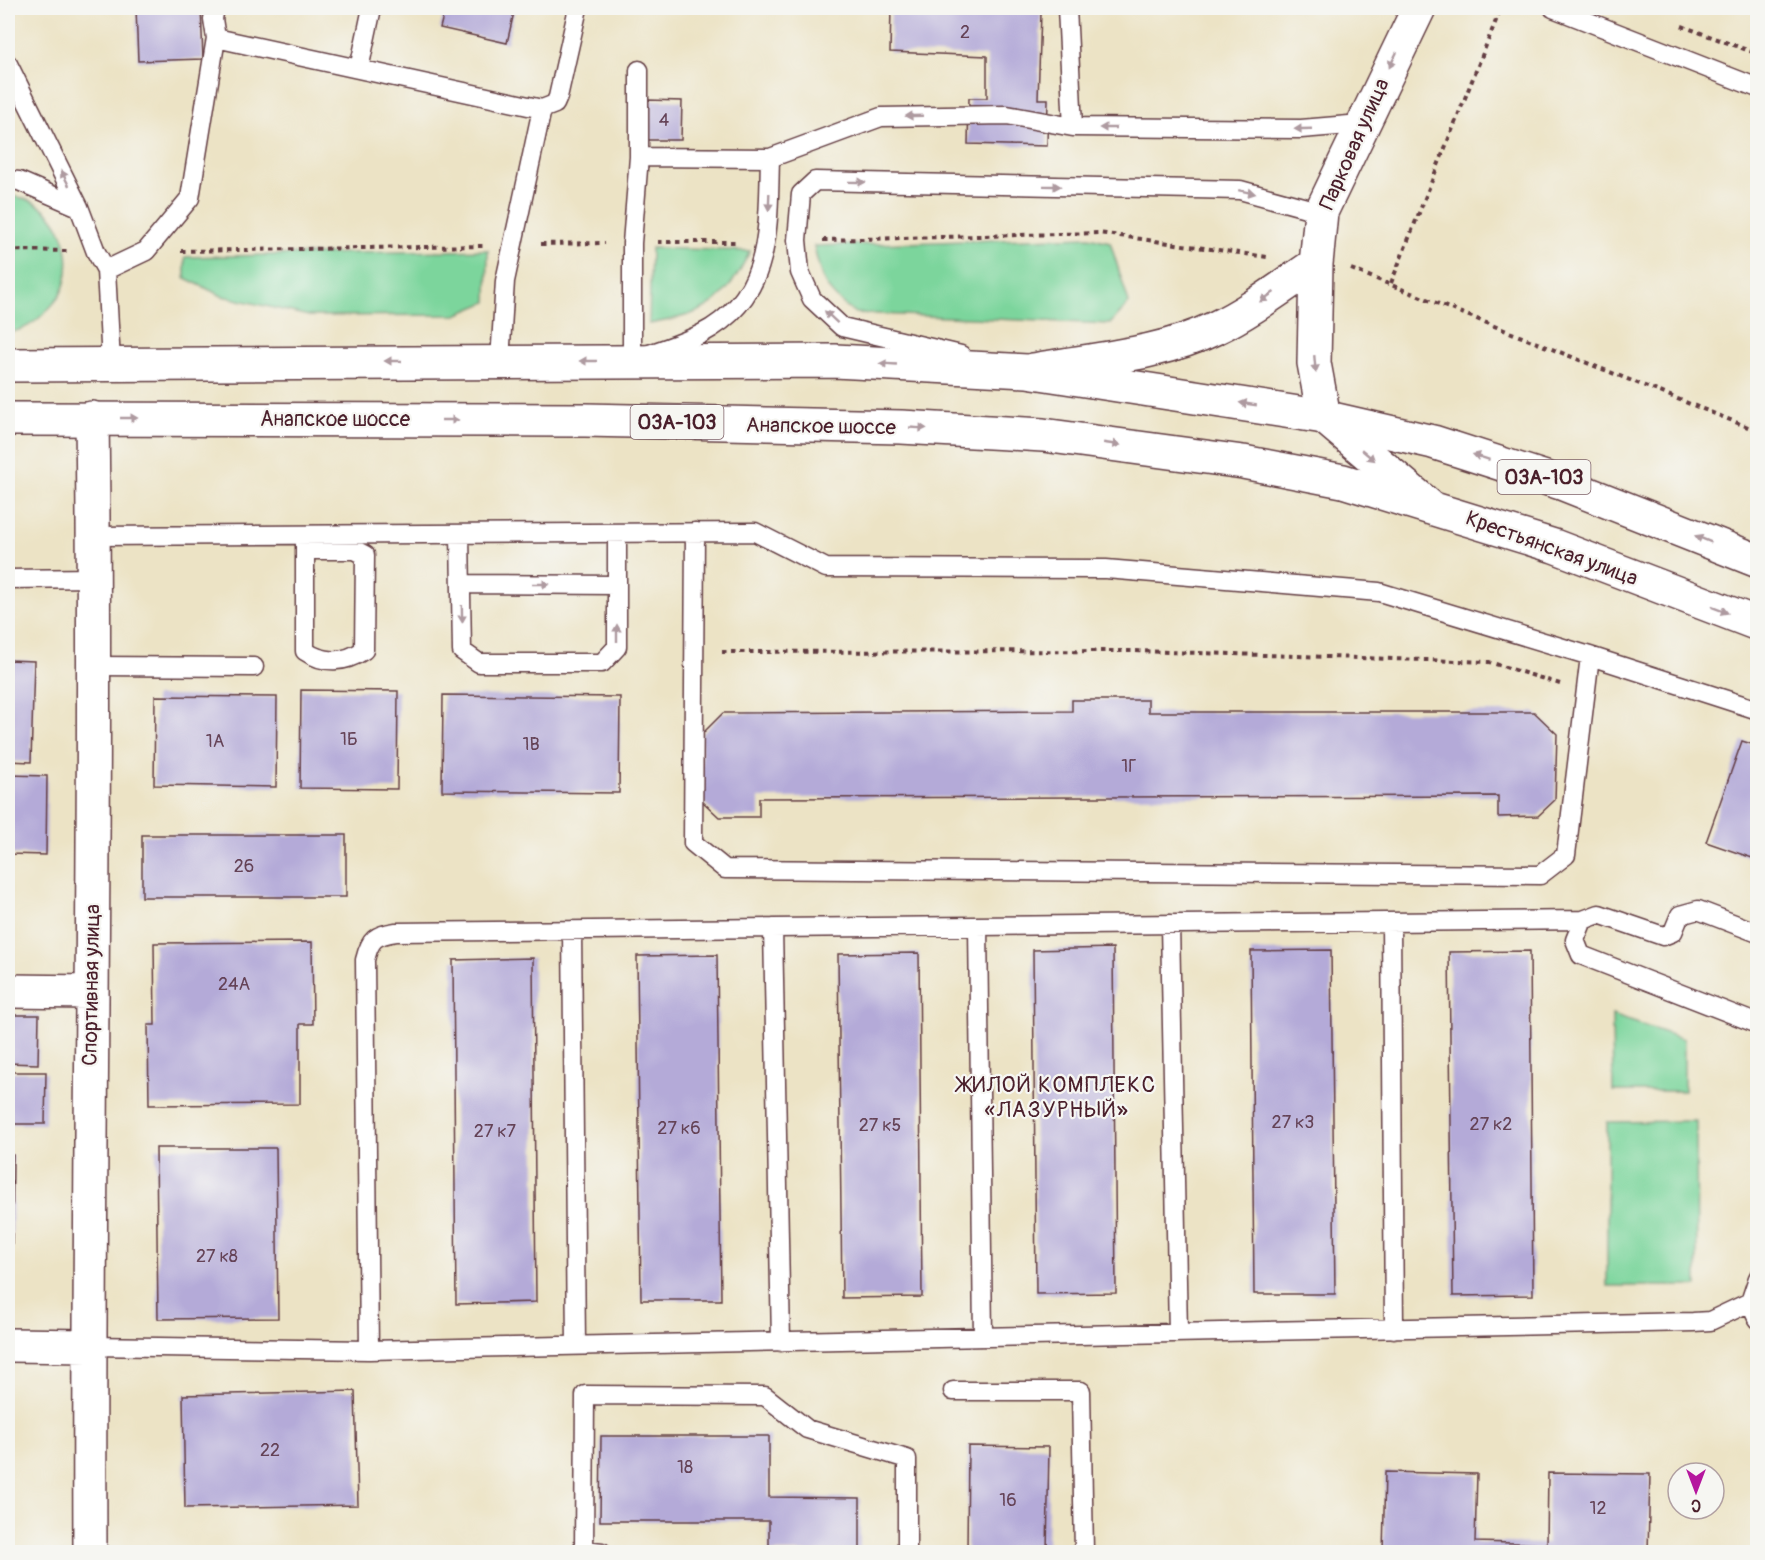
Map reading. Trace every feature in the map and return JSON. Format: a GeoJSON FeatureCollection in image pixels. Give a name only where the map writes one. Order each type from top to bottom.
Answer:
{"type":"FeatureCollection","features":[{"type":"Feature","properties":{"kind":"main road","name":"Парковая улица"},"geometry":{"type":"LineString","coordinates":[[1323,417],[1314,363],[1316,264],[1322,212],[1361,124],[1419,8]]}},
{"type":"Feature","properties":{"kind":"main road"},"geometry":{"type":"LineString","coordinates":[[1027,371],[1168,345],[1214,328],[1250,309],[1316,264]]}},
{"type":"Feature","properties":{"kind":"main road","name":"03А-103"},"geometry":{"type":"LineString","coordinates":[[8,365],[632,360],[835,362],[1027,371],[1323,417],[1433,442],[1561,483],[1758,561]]}},
{"type":"Feature","properties":{"kind":"main road"},"geometry":{"type":"LineString","coordinates":[[1323,417],[1428,505]]}},
{"type":"Feature","properties":{"kind":"main road","name":"Спортивная улица"},"geometry":{"type":"LineString","coordinates":[[90,1552],[89,1346],[95,666],[92,418]]}},
{"type":"Feature","properties":{"kind":"main road","name":"Анапское шоссе"},"geometry":{"type":"LineString","coordinates":[[8,419],[585,420],[901,427],[1043,435],[1243,462],[1343,481]]}},
{"type":"Feature","properties":{"kind":"main road","name":"Крестьянская улица"},"geometry":{"type":"LineString","coordinates":[[1343,481],[1428,505],[1554,546],[1758,624]]}},
{"type":"Feature","properties":{"kind":"main road"},"geometry":{"type":"LineString","coordinates":[[8,991],[91,992]]}},
{"type":"Feature","properties":{"kind":"main road"},"geometry":{"type":"LineString","coordinates":[[8,1345],[89,1346]]}},
{"type":"Feature","properties":{"kind":"lane"},"geometry":{"type":"LineString","coordinates":[[105,270],[147,251],[190,198],[216,38],[213,19],[215,8]]}},
{"type":"Feature","properties":{"kind":"lane"},"geometry":{"type":"LineString","coordinates":[[359,69],[372,8]]}},
{"type":"Feature","properties":{"kind":"lane"},"geometry":{"type":"LineString","coordinates":[[216,38],[542,109],[555,104],[558,97],[578,8]]}},
{"type":"Feature","properties":{"kind":"lane"},"geometry":{"type":"LineString","coordinates":[[1067,8],[1073,127]]}},
{"type":"Feature","properties":{"kind":"lane"},"geometry":{"type":"LineString","coordinates":[[1553,8],[1758,88]]}},
{"type":"Feature","properties":{"kind":"lane"},"geometry":{"type":"LineString","coordinates":[[8,64],[80,207],[105,270],[111,363]]}},
{"type":"Feature","properties":{"kind":"lane"},"geometry":{"type":"LineString","coordinates":[[639,70],[639,156],[632,243],[632,360],[702,334],[736,309],[758,276],[767,242],[770,158]]}},
{"type":"Feature","properties":{"kind":"lane"},"geometry":{"type":"LineString","coordinates":[[500,361],[505,281],[542,109]]}},
{"type":"Feature","properties":{"kind":"lane"},"geometry":{"type":"LineString","coordinates":[[639,156],[770,158],[881,117],[1007,115],[1073,127],[1301,129],[1361,124]]}},
{"type":"Feature","properties":{"kind":"lane"},"geometry":{"type":"LineString","coordinates":[[8,180],[19,181],[80,207]]}},
{"type":"Feature","properties":{"kind":"lane"},"geometry":{"type":"LineString","coordinates":[[1027,371],[842,327],[812,299],[800,272],[797,240],[801,194],[815,181],[1240,190],[1322,212]]}},
{"type":"Feature","properties":{"kind":"lane"},"geometry":{"type":"LineString","coordinates":[[695,532],[693,843],[726,869],[1540,874],[1566,855],[1590,656]]}},
{"type":"Feature","properties":{"kind":"lane"},"geometry":{"type":"LineString","coordinates":[[93,536],[305,543],[460,534],[755,532],[826,568],[1106,569],[1379,592],[1758,710]]}},
{"type":"Feature","properties":{"kind":"lane"},"geometry":{"type":"LineString","coordinates":[[460,534],[462,651],[479,663],[602,663],[617,647],[617,533]]}},
{"type":"Feature","properties":{"kind":"lane"},"geometry":{"type":"LineString","coordinates":[[305,543],[355,550],[365,555],[364,650],[350,660],[318,660],[305,651],[305,543]]}},
{"type":"Feature","properties":{"kind":"lane"},"geometry":{"type":"LineString","coordinates":[[8,579],[94,578]]}},
{"type":"Feature","properties":{"kind":"lane"},"geometry":{"type":"LineString","coordinates":[[461,584],[617,585]]}},
{"type":"Feature","properties":{"kind":"lane"},"geometry":{"type":"LineString","coordinates":[[95,666],[254,667]]}},
{"type":"Feature","properties":{"kind":"lane"},"geometry":{"type":"LineString","coordinates":[[369,1350],[365,972],[369,944],[382,934],[396,932],[1583,920],[1599,914],[1663,936],[1673,932],[1680,915],[1698,910],[1758,933]]}},
{"type":"Feature","properties":{"kind":"lane"},"geometry":{"type":"LineString","coordinates":[[1583,920],[1575,940],[1581,956],[1758,1024]]}},
{"type":"Feature","properties":{"kind":"lane"},"geometry":{"type":"LineString","coordinates":[[1391,922],[1394,1329]]}},
{"type":"Feature","properties":{"kind":"lane"},"geometry":{"type":"LineString","coordinates":[[1170,924],[1178,1333]]}},
{"type":"Feature","properties":{"kind":"lane"},"geometry":{"type":"LineString","coordinates":[[978,926],[983,1337]]}},
{"type":"Feature","properties":{"kind":"lane"},"geometry":{"type":"LineString","coordinates":[[773,928],[781,1341]]}},
{"type":"Feature","properties":{"kind":"lane"},"geometry":{"type":"LineString","coordinates":[[572,930],[576,1346]]}},
{"type":"Feature","properties":{"kind":"lane"},"geometry":{"type":"LineString","coordinates":[[89,1346],[369,1350],[1693,1322],[1710,1321],[1754,1310],[1758,1278]]}},
{"type":"Feature","properties":{"kind":"lane"},"geometry":{"type":"LineString","coordinates":[[953,1391],[1081,1391],[1084,1552]]}},
{"type":"Feature","properties":{"kind":"lane"},"geometry":{"type":"LineString","coordinates":[[602,1552],[584,1550],[585,1395],[765,1396],[807,1430],[907,1459],[907,1552]]}},
{"type":"Feature","properties":{"kind":"path"},"geometry":{"type":"LineString","coordinates":[[1391,284],[1501,8]]}},
{"type":"Feature","properties":{"kind":"path"},"geometry":{"type":"LineString","coordinates":[[1674,23],[1758,54]]}},
{"type":"Feature","properties":{"kind":"path"},"geometry":{"type":"LineString","coordinates":[[797,240],[1099,233],[1350,269],[1758,431]]}},
{"type":"Feature","properties":{"kind":"path"},"geometry":{"type":"LineString","coordinates":[[147,251],[767,242]]}},
{"type":"Feature","properties":{"kind":"path"},"geometry":{"type":"LineString","coordinates":[[8,250],[96,252]]}},
{"type":"Feature","properties":{"kind":"path"},"geometry":{"type":"LineString","coordinates":[[694,652],[1135,651],[1489,662],[1586,692]]}},
{"type":"Feature","properties":{"kind":"green space"},"geometry":{"type":"Polygon","coordinates":[[[8,196],[24,198],[37,204],[48,213],[57,224],[63,238],[68,268],[63,288],[50,308],[27,327],[8,332],[8,196]]]}},
{"type":"Feature","properties":{"kind":"green space"},"geometry":{"type":"Polygon","coordinates":[[[1089,237],[1110,242],[1129,303],[1110,324],[855,313],[837,299],[826,285],[814,246],[1089,237]]]}},
{"type":"Feature","properties":{"kind":"green space"},"geometry":{"type":"Polygon","coordinates":[[[651,248],[750,251],[731,283],[712,304],[686,316],[649,324],[651,248]]]}},
{"type":"Feature","properties":{"kind":"green space"},"geometry":{"type":"Polygon","coordinates":[[[488,250],[487,302],[456,315],[309,316],[222,296],[185,278],[185,257],[488,250]]]}},
{"type":"Feature","properties":{"kind":"green space"},"geometry":{"type":"Polygon","coordinates":[[[1612,1015],[1684,1039],[1684,1091],[1613,1091],[1612,1015]]]}},
{"type":"Feature","properties":{"kind":"green space"},"geometry":{"type":"Polygon","coordinates":[[[1696,1121],[1697,1286],[1607,1286],[1607,1122],[1696,1121]]]}},
{"type":"Feature","properties":{"kind":"building"},"geometry":{"type":"Polygon","coordinates":[[[136,8],[201,8],[203,59],[138,61],[136,8]]]}},
{"type":"Feature","properties":{"kind":"building"},"geometry":{"type":"Polygon","coordinates":[[[445,8],[515,8],[507,43],[440,28],[445,8]]]}},
{"type":"Feature","properties":{"kind":"building"},"geometry":{"type":"Polygon","coordinates":[[[891,8],[1041,13],[1038,99],[1048,99],[1047,146],[968,144],[969,98],[987,98],[987,56],[890,52],[891,8]]]}},
{"type":"Feature","properties":{"kind":"building"},"geometry":{"type":"Polygon","coordinates":[[[647,100],[682,101],[681,140],[646,140],[647,100]]]}},
{"type":"Feature","properties":{"kind":"building"},"geometry":{"type":"Polygon","coordinates":[[[8,660],[34,661],[31,762],[8,761],[8,660]]]}},
{"type":"Feature","properties":{"kind":"building"},"geometry":{"type":"Polygon","coordinates":[[[301,690],[398,691],[397,789],[300,788],[301,690]]]}},
{"type":"Feature","properties":{"kind":"building"},"geometry":{"type":"Polygon","coordinates":[[[443,695],[620,697],[619,793],[442,791],[443,695]]]}},
{"type":"Feature","properties":{"kind":"building"},"geometry":{"type":"Polygon","coordinates":[[[155,696],[277,697],[276,787],[154,785],[155,696]]]}},
{"type":"Feature","properties":{"kind":"building"},"geometry":{"type":"Polygon","coordinates":[[[1072,700],[1148,700],[1148,712],[1534,712],[1557,734],[1555,800],[1538,816],[1498,817],[1498,796],[759,798],[759,817],[719,817],[702,801],[701,735],[723,713],[1072,711],[1072,700]]]}},
{"type":"Feature","properties":{"kind":"building"},"geometry":{"type":"Polygon","coordinates":[[[1742,741],[1758,746],[1758,860],[1706,842],[1742,741]]]}},
{"type":"Feature","properties":{"kind":"building"},"geometry":{"type":"Polygon","coordinates":[[[8,775],[47,776],[46,855],[8,854],[8,775]]]}},
{"type":"Feature","properties":{"kind":"building"},"geometry":{"type":"Polygon","coordinates":[[[142,835],[346,835],[346,897],[142,897],[142,835]]]}},
{"type":"Feature","properties":{"kind":"building"},"geometry":{"type":"Polygon","coordinates":[[[312,942],[313,1024],[300,1024],[300,1104],[149,1105],[148,1025],[155,1025],[154,943],[312,942]]]}},
{"type":"Feature","properties":{"kind":"building"},"geometry":{"type":"Polygon","coordinates":[[[1113,948],[1116,1293],[1036,1294],[1033,950],[1113,948]]]}},
{"type":"Feature","properties":{"kind":"building"},"geometry":{"type":"Polygon","coordinates":[[[1331,950],[1335,1294],[1254,1294],[1251,951],[1331,950]]]}},
{"type":"Feature","properties":{"kind":"building"},"geometry":{"type":"Polygon","coordinates":[[[1530,951],[1533,1295],[1453,1296],[1449,952],[1530,951]]]}},
{"type":"Feature","properties":{"kind":"building"},"geometry":{"type":"Polygon","coordinates":[[[919,953],[922,1297],[842,1298],[838,954],[919,953]]]}},
{"type":"Feature","properties":{"kind":"building"},"geometry":{"type":"Polygon","coordinates":[[[717,955],[721,1300],[641,1300],[637,956],[717,955]]]}},
{"type":"Feature","properties":{"kind":"building"},"geometry":{"type":"Polygon","coordinates":[[[533,958],[536,1302],[456,1304],[453,960],[533,958]]]}},
{"type":"Feature","properties":{"kind":"building"},"geometry":{"type":"Polygon","coordinates":[[[8,1015],[39,1015],[38,1064],[8,1063],[8,1015]]]}},
{"type":"Feature","properties":{"kind":"building"},"geometry":{"type":"Polygon","coordinates":[[[8,1072],[46,1072],[45,1124],[8,1124],[8,1072]]]}},
{"type":"Feature","properties":{"kind":"building"},"geometry":{"type":"Polygon","coordinates":[[[156,1148],[276,1148],[278,1318],[158,1319],[156,1148]]]}},
{"type":"Feature","properties":{"kind":"building"},"geometry":{"type":"Polygon","coordinates":[[[8,1155],[13,1155],[12,1251],[8,1251],[8,1155]]]}},
{"type":"Feature","properties":{"kind":"building"},"geometry":{"type":"Polygon","coordinates":[[[355,1391],[358,1505],[185,1508],[183,1395],[355,1391]]]}},
{"type":"Feature","properties":{"kind":"building"},"geometry":{"type":"Polygon","coordinates":[[[601,1436],[769,1436],[769,1497],[860,1498],[860,1552],[769,1552],[769,1521],[600,1521],[601,1436]]]}},
{"type":"Feature","properties":{"kind":"building"},"geometry":{"type":"Polygon","coordinates":[[[968,1446],[1049,1447],[1047,1552],[967,1552],[968,1446]]]}},
{"type":"Feature","properties":{"kind":"building"},"geometry":{"type":"Polygon","coordinates":[[[1385,1472],[1477,1474],[1475,1542],[1547,1544],[1548,1473],[1650,1474],[1648,1552],[1383,1552],[1385,1472]]]}},
{"type":"Feature","properties":{"kind":"district","name":"ЖИЛОЙ КОМПЛЕКС «ЛАЗУРНЫЙ»"},"geometry":{"type":"Point","coordinates":[1057,1096]}}]}
